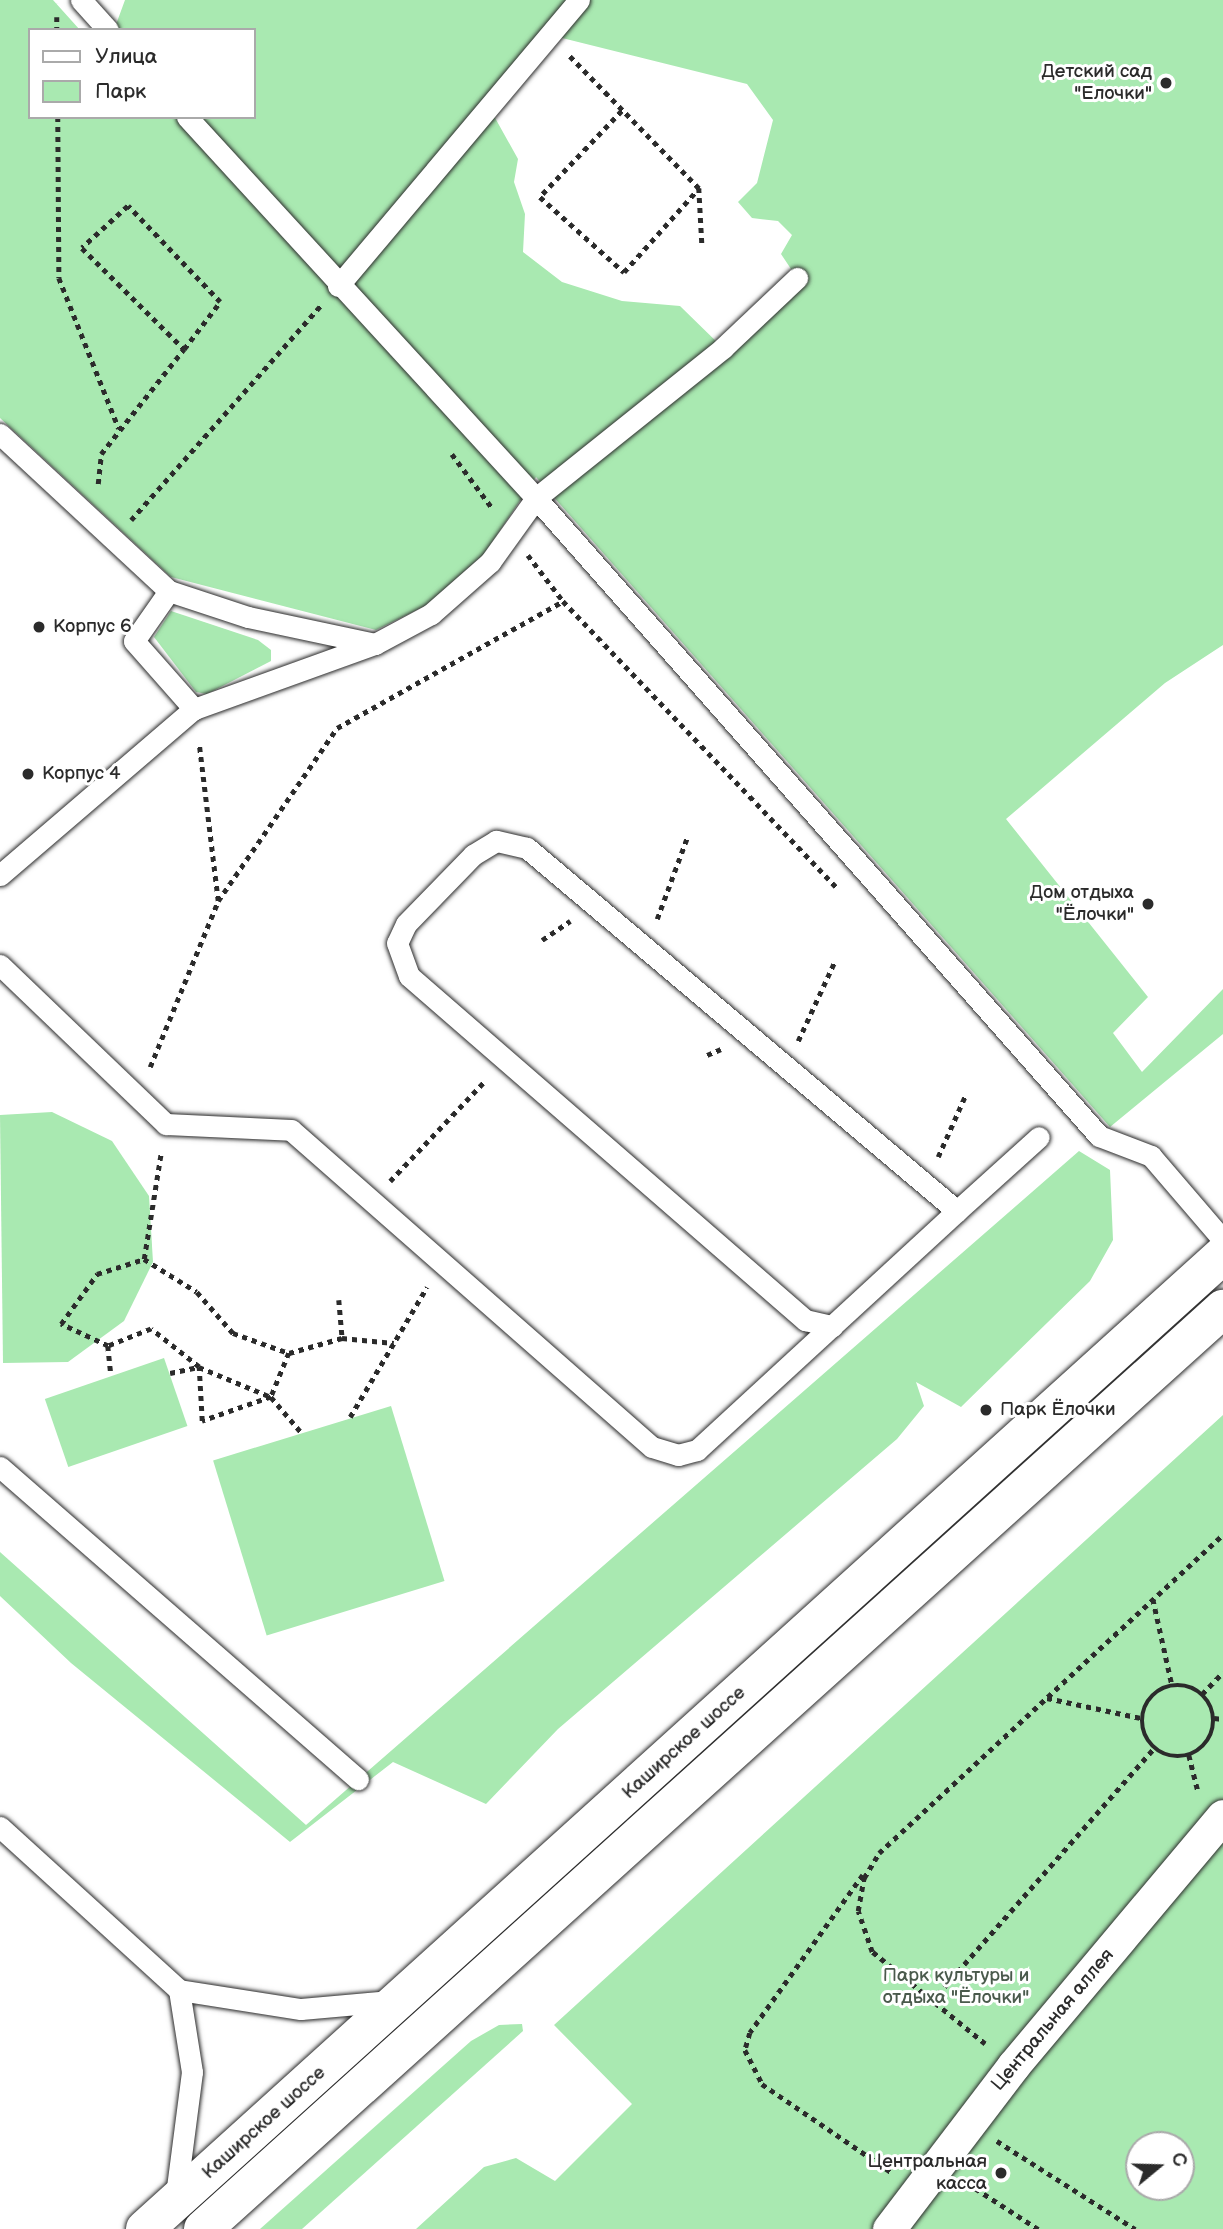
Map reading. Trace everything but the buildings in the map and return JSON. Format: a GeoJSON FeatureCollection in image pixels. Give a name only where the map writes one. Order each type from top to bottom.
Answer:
{"type":"FeatureCollection","features":[{"type":"Feature","properties":{"kind":"main road","name":"Каширское шоссе"},"geometry":{"type":"LineString","coordinates":[[145,2229],[1223,1255]]}},
{"type":"Feature","properties":{"kind":"main road","name":"Каширское шоссе"},"geometry":{"type":"LineString","coordinates":[[203,2229],[1223,1309]]}},
{"type":"Feature","properties":{"kind":"street","name":"Центральная аллея"},"geometry":{"type":"LineString","coordinates":[[889,2229],[1013,2066],[1223,1816]]}},
{"type":"Feature","properties":{"kind":"lane"},"geometry":{"type":"LineString","coordinates":[[81,0],[106,28]]}},
{"type":"Feature","properties":{"kind":"lane"},"geometry":{"type":"LineString","coordinates":[[338,286],[579,0]]}},
{"type":"Feature","properties":{"kind":"lane"},"geometry":{"type":"LineString","coordinates":[[189,119],[338,286],[536,498],[1099,1136],[1151,1156],[1223,1240]]}},
{"type":"Feature","properties":{"kind":"lane"},"geometry":{"type":"LineString","coordinates":[[0,875],[194,709],[375,643],[431,614],[490,562],[536,498],[723,348],[797,278]]}},
{"type":"Feature","properties":{"kind":"lane"},"geometry":{"type":"LineString","coordinates":[[0,434],[169,591],[248,617],[375,643]]}},
{"type":"Feature","properties":{"kind":"lane"},"geometry":{"type":"LineString","coordinates":[[169,591],[134,641],[194,709]]}},
{"type":"Feature","properties":{"kind":"lane"},"geometry":{"type":"LineString","coordinates":[[832,1326],[805,1320],[409,976],[397,943],[406,924],[473,855],[496,841],[527,848],[957,1211]]}},
{"type":"Feature","properties":{"kind":"lane"},"geometry":{"type":"LineString","coordinates":[[0,965],[166,1124],[291,1130],[652,1447],[678,1455],[697,1450],[1039,1137]]}},
{"type":"Feature","properties":{"kind":"lane"},"geometry":{"type":"LineString","coordinates":[[0,1467],[358,1779]]}},
{"type":"Feature","properties":{"kind":"lane"},"geometry":{"type":"LineString","coordinates":[[0,1827],[179,1990],[301,2009],[400,2000]]}},
{"type":"Feature","properties":{"kind":"lane"},"geometry":{"type":"LineString","coordinates":[[173,2204],[191,2097],[179,1990]]}},
{"type":"Feature","properties":{"kind":"path"},"geometry":{"type":"LineString","coordinates":[[550,34],[699,188],[702,243]]}},
{"type":"Feature","properties":{"kind":"path"},"geometry":{"type":"LineString","coordinates":[[622,111],[540,197],[624,272],[699,188]]}},
{"type":"Feature","properties":{"kind":"path"},"geometry":{"type":"LineString","coordinates":[[58,119],[59,278],[119,430]]}},
{"type":"Feature","properties":{"kind":"path"},"geometry":{"type":"LineString","coordinates":[[94,520],[101,454],[184,349],[220,302],[128,206],[82,248],[184,349]]}},
{"type":"Feature","properties":{"kind":"path"},"geometry":{"type":"LineString","coordinates":[[114,539],[338,286]]}},
{"type":"Feature","properties":{"kind":"path"},"geometry":{"type":"LineString","coordinates":[[138,1097],[218,901],[337,728],[562,601],[849,901]]}},
{"type":"Feature","properties":{"kind":"path"},"geometry":{"type":"LineString","coordinates":[[194,709],[218,901]]}},
{"type":"Feature","properties":{"kind":"path"},"geometry":{"type":"LineString","coordinates":[[646,949],[687,838]]}},
{"type":"Feature","properties":{"kind":"path"},"geometry":{"type":"LineString","coordinates":[[786,1067],[834,963]]}},
{"type":"Feature","properties":{"kind":"path"},"geometry":{"type":"LineString","coordinates":[[372,1201],[505,1060]]}},
{"type":"Feature","properties":{"kind":"path"},"geometry":{"type":"LineString","coordinates":[[926,1185],[966,1094]]}},
{"type":"Feature","properties":{"kind":"path"},"geometry":{"type":"LineString","coordinates":[[144,1259],[166,1124]]}},
{"type":"Feature","properties":{"kind":"path"},"geometry":{"type":"LineString","coordinates":[[301,1432],[271,1396],[199,1367],[151,1329],[108,1346],[61,1324],[97,1274],[144,1259],[197,1292],[233,1333],[289,1353],[342,1338],[394,1343]]}},
{"type":"Feature","properties":{"kind":"path"},"geometry":{"type":"LineString","coordinates":[[350,1418],[442,1262]]}},
{"type":"Feature","properties":{"kind":"path"},"geometry":{"type":"LineString","coordinates":[[339,1300],[342,1338]]}},
{"type":"Feature","properties":{"kind":"path"},"geometry":{"type":"LineString","coordinates":[[108,1346],[111,1376]]}},
{"type":"Feature","properties":{"kind":"path"},"geometry":{"type":"LineString","coordinates":[[199,1367],[202,1421],[271,1396],[289,1353]]}},
{"type":"Feature","properties":{"kind":"path"},"geometry":{"type":"LineString","coordinates":[[170,1373],[199,1367]]}},
{"type":"Feature","properties":{"kind":"path"},"geometry":{"type":"LineString","coordinates":[[1038,2229],[927,2177],[762,2084],[746,2060],[750,2033],[870,1866],[1223,1534]]}},
{"type":"Feature","properties":{"kind":"path"},"geometry":{"type":"LineString","coordinates":[[1153,1599],[1172,1685]]}},
{"type":"Feature","properties":{"kind":"path"},"geometry":{"type":"LineString","coordinates":[[1202,1694],[1223,1672]]}},
{"type":"Feature","properties":{"kind":"path"},"geometry":{"type":"LineString","coordinates":[[1172,1685],[1202,1694],[1214,1718],[1208,1741],[1189,1755],[1165,1756],[1154,1748],[1141,1717],[1151,1696],[1172,1685]]}},
{"type":"Feature","properties":{"kind":"path"},"geometry":{"type":"LineString","coordinates":[[1047,1698],[1141,1717]]}},
{"type":"Feature","properties":{"kind":"path"},"geometry":{"type":"LineString","coordinates":[[1214,1718],[1223,1719]]}},
{"type":"Feature","properties":{"kind":"path"},"geometry":{"type":"LineString","coordinates":[[931,2001],[1154,1748]]}},
{"type":"Feature","properties":{"kind":"path"},"geometry":{"type":"LineString","coordinates":[[870,1866],[859,1911],[864,1939],[883,1964],[1013,2066]]}},
{"type":"Feature","properties":{"kind":"path"},"geometry":{"type":"LineString","coordinates":[[969,2123],[1135,2229]]}},
{"type":"Feature","properties":{"kind":"green space"},"geometry":{"type":"Polygon","coordinates":[[[0,0],[53,0],[78,28],[28,28],[28,119],[256,119],[256,28],[115,28],[125,0],[1223,0],[1223,645],[1165,683],[1006,819],[1148,997],[1113,1033],[1142,1072],[1223,989],[1223,1034],[1110,1127],[536,477],[484,554],[425,606],[376,630],[171,577],[0,418],[0,0]],[[550,35],[489,107],[518,159],[514,182],[525,214],[523,252],[562,282],[622,301],[680,306],[723,348],[797,278],[781,254],[792,235],[778,221],[752,218],[738,202],[757,183],[773,120],[747,84],[550,35]]]}},
{"type":"Feature","properties":{"kind":"green space"},"geometry":{"type":"Polygon","coordinates":[[[171,611],[258,640],[271,650],[271,661],[207,694],[196,692],[154,637],[171,611]]]}},
{"type":"Feature","properties":{"kind":"green space"},"geometry":{"type":"Polygon","coordinates":[[[52,1112],[112,1141],[149,1196],[153,1262],[124,1321],[68,1362],[3,1363],[0,1115],[52,1112]]]}},
{"type":"Feature","properties":{"kind":"green space"},"geometry":{"type":"Polygon","coordinates":[[[1079,1151],[1110,1170],[1113,1240],[1090,1281],[961,1407],[916,1382],[924,1406],[897,1439],[558,1729],[486,1804],[393,1762],[290,1842],[71,1663],[0,1596],[0,1552],[306,1825],[1079,1151]]]}},
{"type":"Feature","properties":{"kind":"green space"},"geometry":{"type":"Polygon","coordinates":[[[164,1358],[187,1426],[68,1467],[45,1399],[164,1358]]]}},
{"type":"Feature","properties":{"kind":"green space"},"geometry":{"type":"Polygon","coordinates":[[[391,1406],[445,1581],[267,1635],[213,1460],[391,1406]]]}},
{"type":"Feature","properties":{"kind":"green space","name":"Парк культуры и отдыха \"Ёлочки\""},"geometry":{"type":"Polygon","coordinates":[[[1223,1415],[1223,2229],[416,2229],[484,2167],[516,2158],[555,2181],[632,2104],[554,2025],[1223,1415]]]}},
{"type":"Feature","properties":{"kind":"green space"},"geometry":{"type":"Polygon","coordinates":[[[522,2024],[523,2031],[302,2229],[260,2229],[471,2041],[499,2025],[522,2024]]]}},
{"type":"Feature","properties":{"kind":"place","name":"Детский сад \"Елочки\""},"geometry":{"type":"Point","coordinates":[1166,83]}},
{"type":"Feature","properties":{"kind":"place","name":"Корпус 6"},"geometry":{"type":"Point","coordinates":[39,627]}},
{"type":"Feature","properties":{"kind":"place","name":"Корпус 4"},"geometry":{"type":"Point","coordinates":[28,774]}},
{"type":"Feature","properties":{"kind":"place","name":"Дом отдыха \"Ёлочки\""},"geometry":{"type":"Point","coordinates":[1148,904]}},
{"type":"Feature","properties":{"kind":"place","name":"Парк Ёлочки"},"geometry":{"type":"Point","coordinates":[986,1410]}},
{"type":"Feature","properties":{"kind":"place","name":"Центральная касса"},"geometry":{"type":"Point","coordinates":[1001,2173]}}]}
